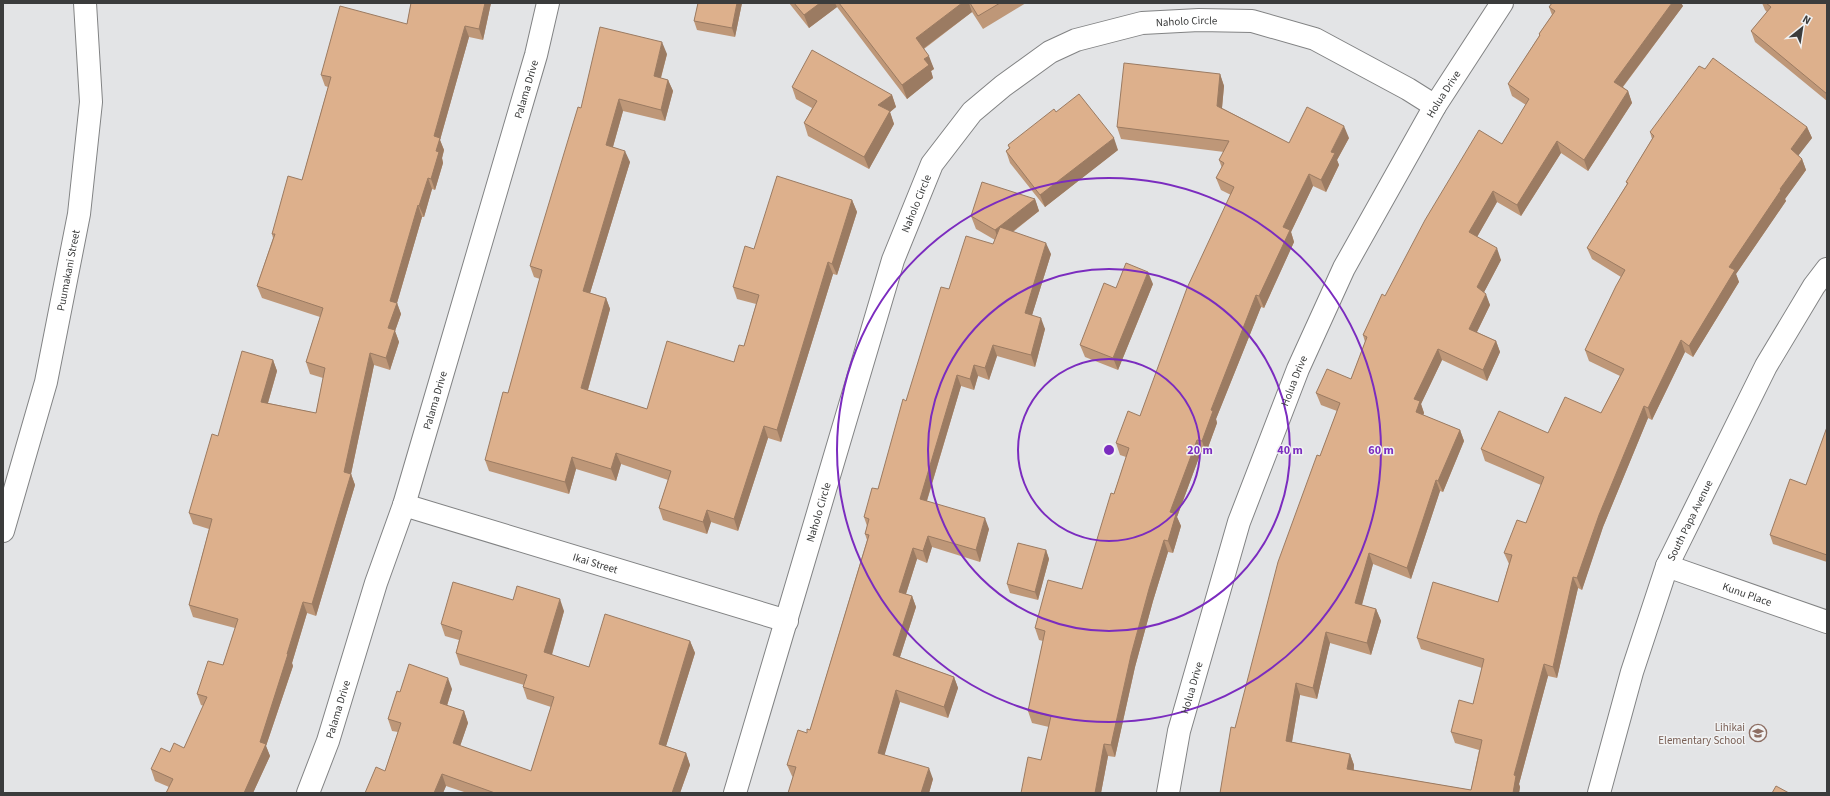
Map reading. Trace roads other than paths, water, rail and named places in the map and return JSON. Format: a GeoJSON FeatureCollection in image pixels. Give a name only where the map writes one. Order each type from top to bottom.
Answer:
{"type":"FeatureCollection","features":[{"type":"Feature","properties":{"kind":"street","name":"Puumakani Street"},"geometry":{"type":"LineString","coordinates":[[3,531],[46,382],[79,214],[91,102],[85,3]]}},
{"type":"Feature","properties":{"kind":"street","name":"Palama Drive"},"geometry":{"type":"LineString","coordinates":[[308,793],[328,741],[376,583],[404,504],[536,54],[548,3]]}},
{"type":"Feature","properties":{"kind":"street","name":"Holua Drive"},"geometry":{"type":"LineString","coordinates":[[1168,793],[1179,731],[1239,522],[1298,369],[1344,268],[1435,106],[1502,3]]}},
{"type":"Feature","properties":{"kind":"street","name":"Naholo Circle"},"geometry":{"type":"LineString","coordinates":[[735,793],[894,260],[932,164],[972,112],[1003,86],[1056,49],[1076,40],[1142,23],[1199,20],[1252,22],[1315,39],[1408,89],[1435,106]]}},
{"type":"Feature","properties":{"kind":"street","name":"South Papa Avenue"},"geometry":{"type":"LineString","coordinates":[[1599,793],[1632,672],[1667,566],[1766,366],[1814,286],[1827,268]]}},
{"type":"Feature","properties":{"kind":"street","name":"Ikai Street"},"geometry":{"type":"LineString","coordinates":[[404,504],[787,621]]}},
{"type":"Feature","properties":{"kind":"street","name":"Kunu Place"},"geometry":{"type":"LineString","coordinates":[[1667,566],[1827,622]]}},
{"type":"Feature","properties":{"kind":"place","name":"Lihikai Elementary School"},"geometry":{"type":"Point","coordinates":[1758,733]}}]}
